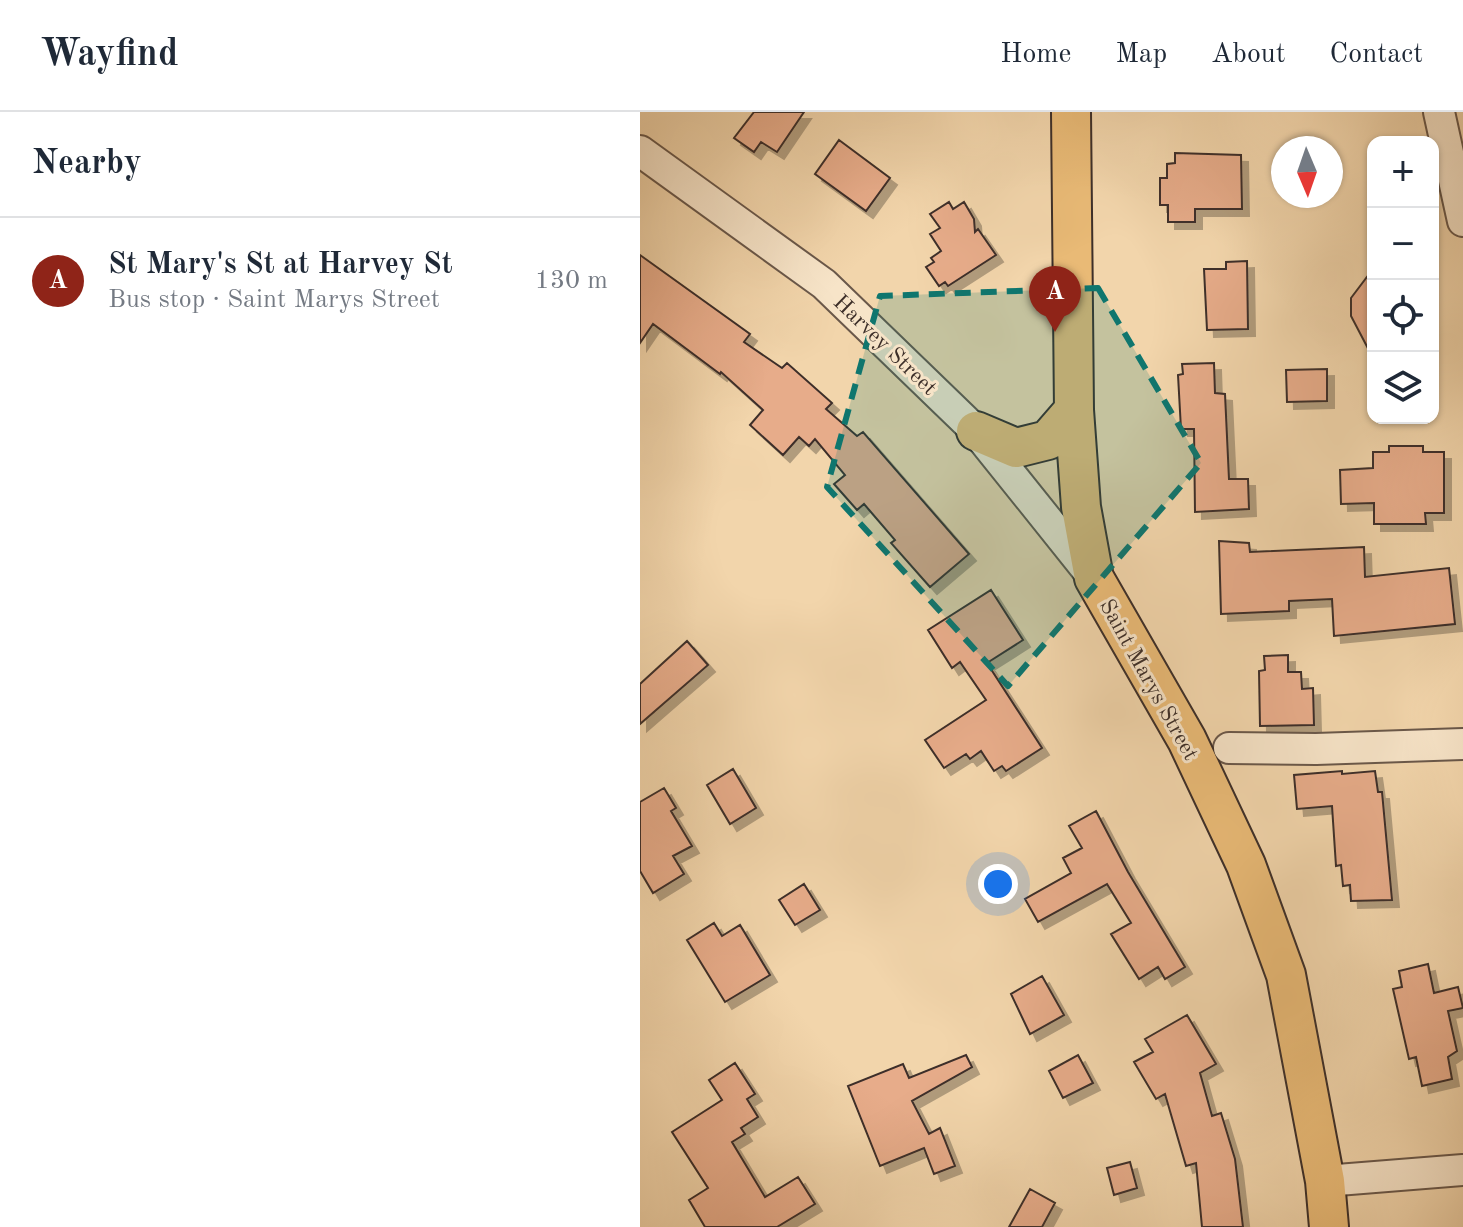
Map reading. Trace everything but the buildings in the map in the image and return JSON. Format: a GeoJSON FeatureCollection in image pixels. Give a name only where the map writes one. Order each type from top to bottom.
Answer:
{"type":"FeatureCollection","features":[{"type":"Feature","properties":{"kind":"main road","name":"Saint Marys Street"},"geometry":{"type":"LineString","coordinates":[[1071,112],[1074,410],[1081,507],[1094,578],[1187,740],[1246,865],[1286,975],[1325,1181],[1329,1227]]}},
{"type":"Feature","properties":{"kind":"main road"},"geometry":{"type":"LineString","coordinates":[[976,431],[1016,448],[1048,440],[1074,410]]}},
{"type":"Feature","properties":{"kind":"street"},"geometry":{"type":"LineString","coordinates":[[1439,112],[1463,221]]}},
{"type":"Feature","properties":{"kind":"street","name":"Harvey Street"},"geometry":{"type":"LineString","coordinates":[[640,151],[824,284],[976,431],[1094,578]]}},
{"type":"Feature","properties":{"kind":"street"},"geometry":{"type":"LineString","coordinates":[[1229,748],[1316,749],[1463,744]]}},
{"type":"Feature","properties":{"kind":"street"},"geometry":{"type":"LineString","coordinates":[[1325,1181],[1463,1170]]}},
{"type":"Feature","properties":{"kind":"highlighted area"},"geometry":{"type":"Polygon","coordinates":[[[1098,288],[1201,463],[1008,686],[827,487],[880,296],[1098,288]]]}},
{"type":"Feature","properties":{"kind":"place","name":"St Mary's St at Harvey St"},"geometry":{"type":"Point","coordinates":[1055,332]}}]}
